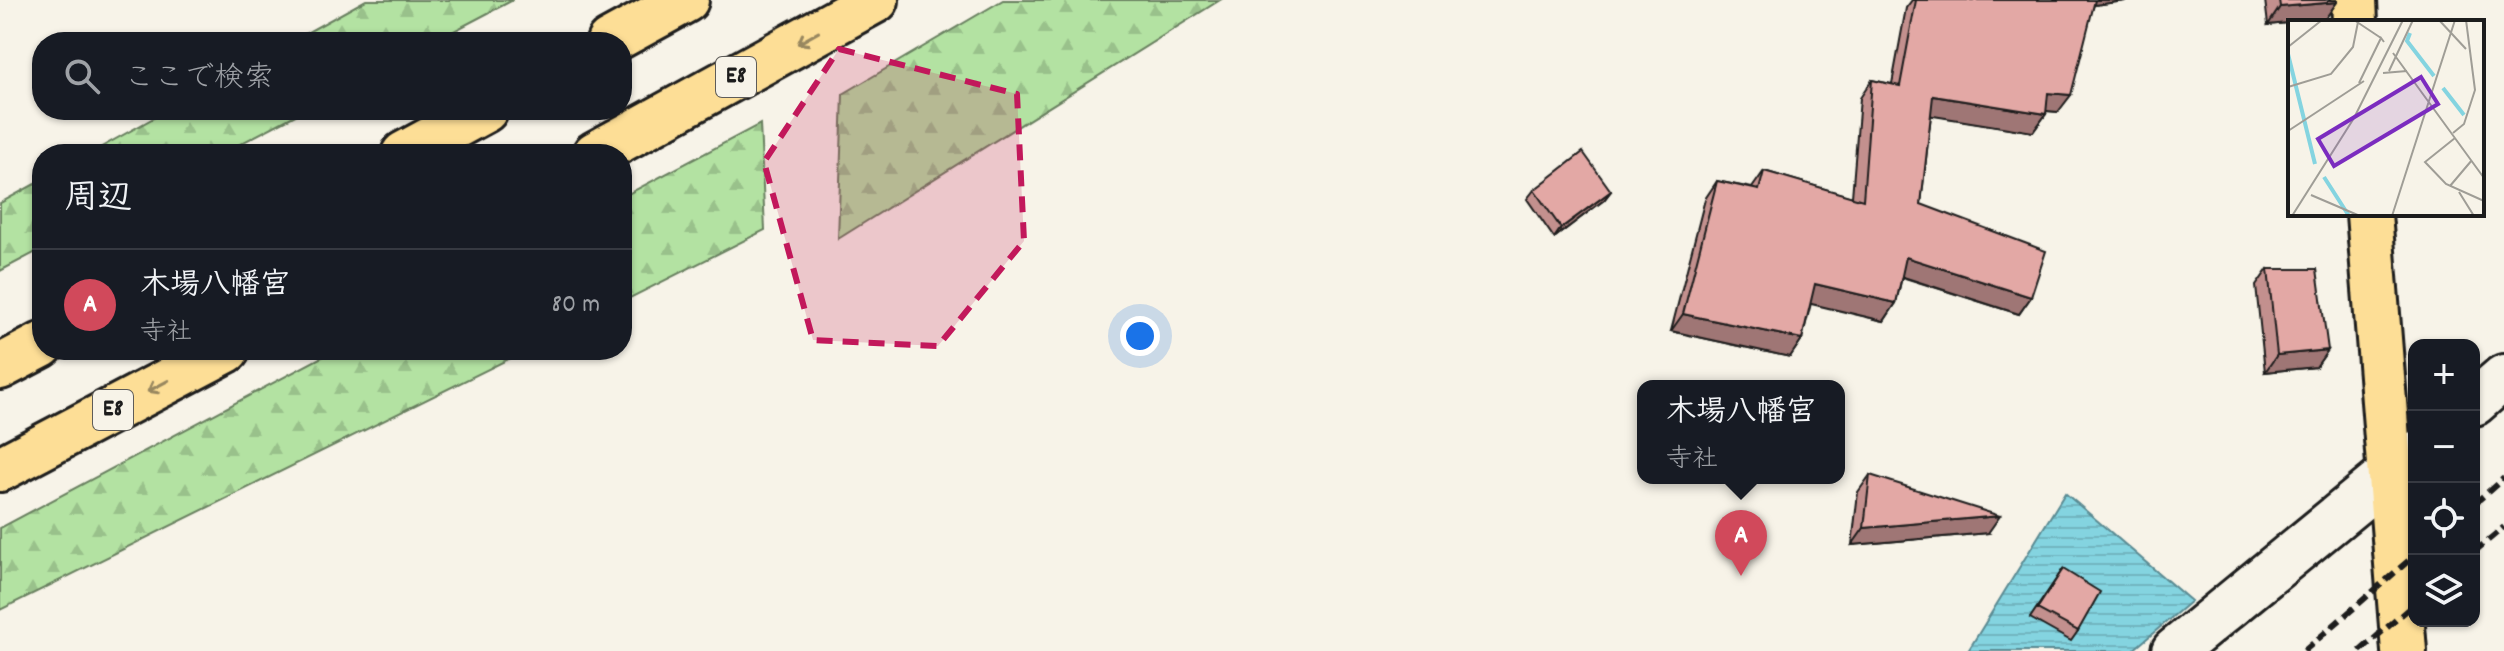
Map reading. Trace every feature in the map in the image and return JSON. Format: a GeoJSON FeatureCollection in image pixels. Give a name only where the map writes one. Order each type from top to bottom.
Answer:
{"type":"FeatureCollection","features":[{"type":"Feature","properties":{"kind":"main road"},"geometry":{"type":"LineString","coordinates":[[627,32],[686,0]]}},
{"type":"Feature","properties":{"kind":"main road","name":"E8"},"geometry":{"type":"LineString","coordinates":[[613,144],[876,0]]}},
{"type":"Feature","properties":{"kind":"main road"},"geometry":{"type":"LineString","coordinates":[[2354,0],[2355,20]]}},
{"type":"Feature","properties":{"kind":"main road"},"geometry":{"type":"LineString","coordinates":[[422,144],[467,120]]}},
{"type":"Feature","properties":{"kind":"main road"},"geometry":{"type":"LineString","coordinates":[[2369,216],[2401,465],[2404,651]]}},
{"type":"Feature","properties":{"kind":"main road"},"geometry":{"type":"LineString","coordinates":[[0,367],[32,350]]}},
{"type":"Feature","properties":{"kind":"main road","name":"E8"},"geometry":{"type":"LineString","coordinates":[[0,469],[208,360]]}},
{"type":"Feature","properties":{"kind":"street"},"geometry":{"type":"LineString","coordinates":[[2480,398],[2504,377]]}},
{"type":"Feature","properties":{"kind":"street"},"geometry":{"type":"LineString","coordinates":[[2174,651],[2401,465]]}},
{"type":"Feature","properties":{"kind":"highlighted area"},"geometry":{"type":"Polygon","coordinates":[[[839,49],[1017,94],[1024,241],[938,346],[813,340],[764,162],[839,49]]]}},
{"type":"Feature","properties":{"kind":"green space"},"geometry":{"type":"Polygon","coordinates":[[[366,0],[513,0],[452,32],[308,32],[366,0]]]}},
{"type":"Feature","properties":{"kind":"green space"},"geometry":{"type":"Polygon","coordinates":[[[1003,0],[1220,0],[838,239],[843,94],[1003,0]]]}},
{"type":"Feature","properties":{"kind":"green space"},"geometry":{"type":"Polygon","coordinates":[[[150,120],[286,120],[240,144],[107,144],[150,120]]]}},
{"type":"Feature","properties":{"kind":"green space"},"geometry":{"type":"Polygon","coordinates":[[[760,124],[765,230],[632,297],[632,192],[760,124]]]}},
{"type":"Feature","properties":{"kind":"green space"},"geometry":{"type":"Polygon","coordinates":[[[32,185],[32,254],[0,271],[0,203],[32,185]]]}},
{"type":"Feature","properties":{"kind":"green space"},"geometry":{"type":"Polygon","coordinates":[[[316,360],[507,360],[0,610],[0,528],[316,360]]]}},
{"type":"Feature","properties":{"kind":"water"},"geometry":{"type":"Polygon","coordinates":[[[2065,493],[2191,601],[2132,651],[1968,651],[2065,493]]]}},
{"type":"Feature","properties":{"kind":"building"},"geometry":{"type":"Polygon","coordinates":[[[1916,0],[2095,0],[2071,95],[2048,93],[2046,114],[1933,96],[1921,204],[2046,251],[2031,297],[1906,257],[1896,303],[1815,284],[1802,339],[1683,314],[1717,181],[1759,190],[1764,171],[1863,200],[1872,80],[1900,86],[1916,0]]]}},
{"type":"Feature","properties":{"kind":"building"},"geometry":{"type":"Polygon","coordinates":[[[2279,0],[2337,0],[2337,2],[2280,7],[2279,0]]]}},
{"type":"Feature","properties":{"kind":"building"},"geometry":{"type":"Polygon","coordinates":[[[1583,152],[1611,191],[1561,228],[1534,190],[1583,152]]]}},
{"type":"Feature","properties":{"kind":"building"},"geometry":{"type":"Polygon","coordinates":[[[2268,269],[2317,269],[2328,350],[2277,355],[2268,269]]]}},
{"type":"Feature","properties":{"kind":"building"},"geometry":{"type":"Polygon","coordinates":[[[1870,475],[2000,516],[1864,528],[1870,475]]]}},
{"type":"Feature","properties":{"kind":"building"},"geometry":{"type":"Polygon","coordinates":[[[2063,569],[2100,592],[2078,631],[2037,609],[2063,569]]]}},
{"type":"Feature","properties":{"kind":"railway"},"geometry":{"type":"LineString","coordinates":[[2480,499],[2504,478]]}},
{"type":"Feature","properties":{"kind":"railway"},"geometry":{"type":"LineString","coordinates":[[2480,547],[2504,527]]}},
{"type":"Feature","properties":{"kind":"railway"},"geometry":{"type":"LineString","coordinates":[[2304,651],[2408,561]]}},
{"type":"Feature","properties":{"kind":"railway"},"geometry":{"type":"LineString","coordinates":[[2360,651],[2408,609]]}},
{"type":"Feature","properties":{"kind":"place","name":"木場八幡宮"},"geometry":{"type":"Point","coordinates":[1741,576]}}]}
